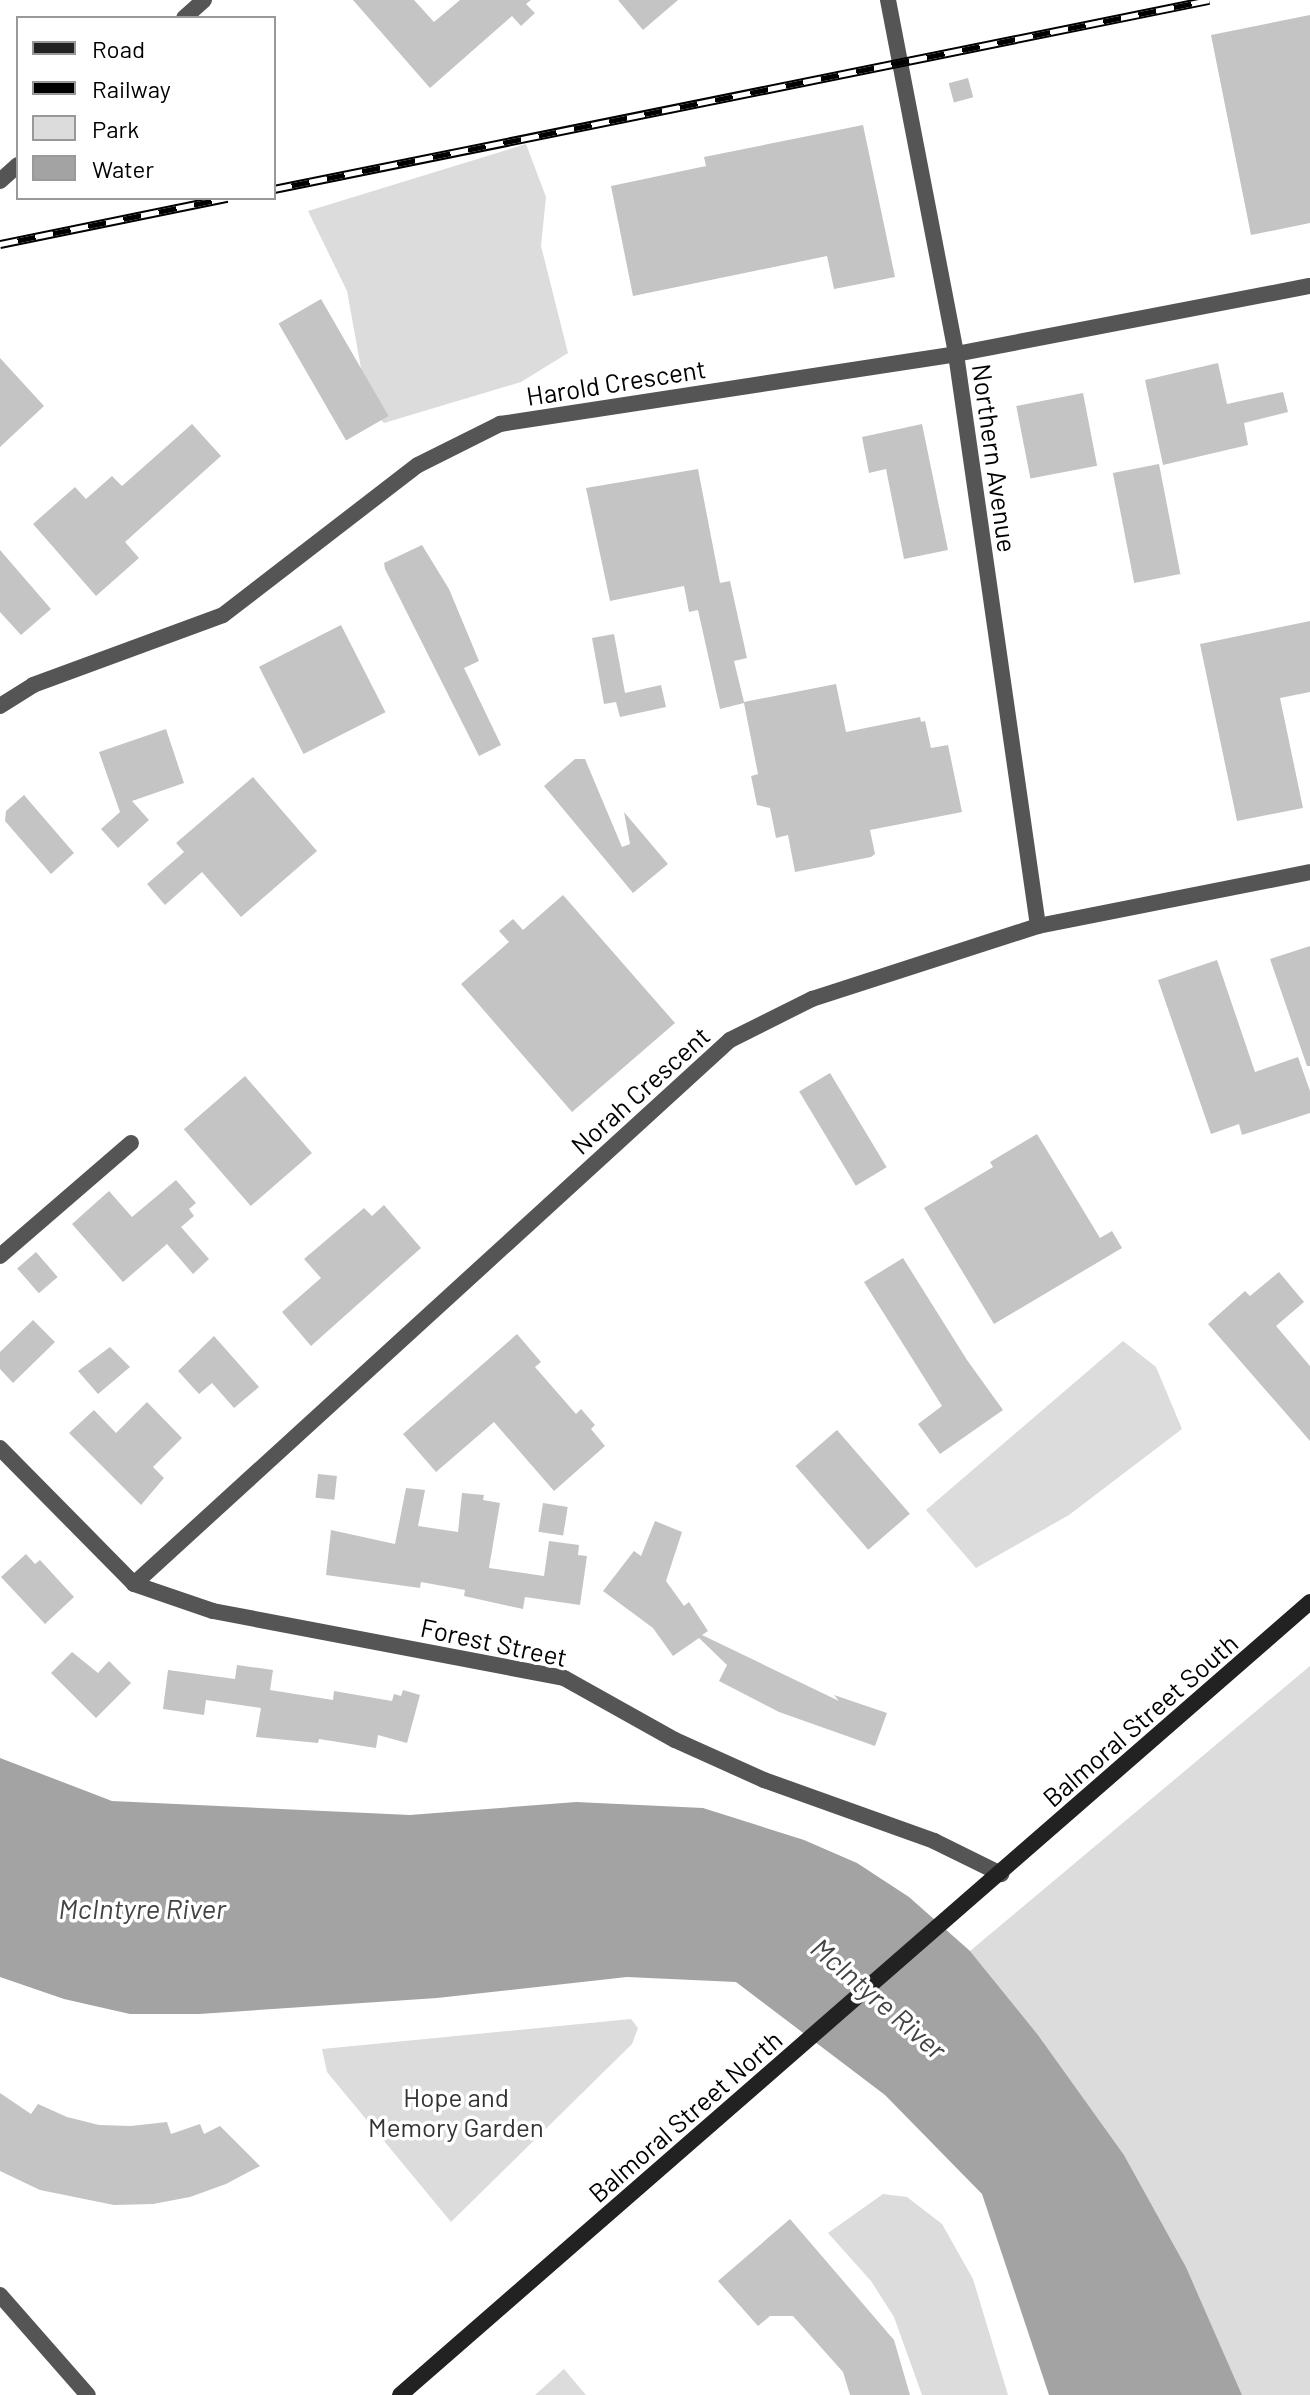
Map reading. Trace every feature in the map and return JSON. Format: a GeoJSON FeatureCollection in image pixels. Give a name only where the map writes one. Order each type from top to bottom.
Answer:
{"type":"FeatureCollection","features":[{"type":"Feature","properties":{"kind":"main road","name":"Balmoral Street South"},"geometry":{"type":"LineString","coordinates":[[1001,1874],[1310,1602]]}},
{"type":"Feature","properties":{"kind":"main road","name":"Balmoral Street North"},"geometry":{"type":"LineString","coordinates":[[400,2395],[1001,1874]]}},
{"type":"Feature","properties":{"kind":"street"},"geometry":{"type":"LineString","coordinates":[[186,16],[204,0]]}},
{"type":"Feature","properties":{"kind":"street","name":"Northern Avenue"},"geometry":{"type":"LineString","coordinates":[[888,0],[956,354],[1038,926]]}},
{"type":"Feature","properties":{"kind":"street"},"geometry":{"type":"LineString","coordinates":[[0,181],[16,167]]}},
{"type":"Feature","properties":{"kind":"street","name":"Harold Crescent"},"geometry":{"type":"LineString","coordinates":[[0,706],[33,685],[223,615],[418,465],[500,424],[956,354],[1310,286]]}},
{"type":"Feature","properties":{"kind":"street","name":"Norah Crescent"},"geometry":{"type":"LineString","coordinates":[[134,1584],[730,1040],[812,999],[1038,926],[1310,872]]}},
{"type":"Feature","properties":{"kind":"street"},"geometry":{"type":"LineString","coordinates":[[0,1256],[131,1143]]}},
{"type":"Feature","properties":{"kind":"street","name":"Forest Street"},"geometry":{"type":"LineString","coordinates":[[0,1448],[134,1584],[213,1611],[564,1678],[675,1740],[751,1774],[934,1841],[1001,1874]]}},
{"type":"Feature","properties":{"kind":"street"},"geometry":{"type":"LineString","coordinates":[[0,2295],[88,2395]]}},
{"type":"Feature","properties":{"kind":"green space"},"geometry":{"type":"Polygon","coordinates":[[[526,144],[546,197],[541,246],[568,353],[521,382],[384,423],[368,407],[347,291],[308,211],[526,144]]]}},
{"type":"Feature","properties":{"kind":"green space"},"geometry":{"type":"Polygon","coordinates":[[[1123,1341],[1156,1367],[1182,1429],[1069,1515],[976,1568],[926,1510],[1123,1341]]]}},
{"type":"Feature","properties":{"kind":"green space"},"geometry":{"type":"Polygon","coordinates":[[[1310,1666],[1310,2395],[1242,2395],[1186,2267],[1124,2155],[1038,2035],[970,1951],[1310,1666]]]}},
{"type":"Feature","properties":{"kind":"green space","name":"Hope and Memory Garden"},"geometry":{"type":"Polygon","coordinates":[[[631,2019],[638,2028],[632,2044],[451,2222],[327,2072],[322,2049],[631,2019]]]}},
{"type":"Feature","properties":{"kind":"green space"},"geometry":{"type":"Polygon","coordinates":[[[883,2194],[907,2197],[942,2224],[973,2279],[1008,2395],[922,2395],[894,2317],[871,2281],[828,2233],[883,2194]]]}},
{"type":"Feature","properties":{"kind":"green space"},"geometry":{"type":"Polygon","coordinates":[[[564,2369],[586,2395],[535,2395],[564,2369]]]}},
{"type":"Feature","properties":{"kind":"water","name":"McIntyre River"},"geometry":{"type":"Polygon","coordinates":[[[0,1758],[112,1801],[410,1815],[576,1802],[703,1808],[804,1840],[857,1863],[909,1897],[970,1951],[1038,2035],[1124,2155],[1186,2267],[1242,2395],[1049,2395],[982,2194],[885,2095],[736,1982],[627,1977],[437,1998],[199,2014],[130,2014],[64,1999],[0,1977],[0,1758]]]}},
{"type":"Feature","properties":{"kind":"building"},"geometry":{"type":"Polygon","coordinates":[[[353,0],[414,0],[434,22],[460,0],[531,0],[526,4],[535,13],[521,26],[512,16],[430,88],[353,0]]]}},
{"type":"Feature","properties":{"kind":"building"},"geometry":{"type":"Polygon","coordinates":[[[618,0],[678,0],[643,30],[618,0]]]}},
{"type":"Feature","properties":{"kind":"building"},"geometry":{"type":"Polygon","coordinates":[[[1310,15],[1310,223],[1251,235],[1211,35],[1310,15]]]}},
{"type":"Feature","properties":{"kind":"building"},"geometry":{"type":"Polygon","coordinates":[[[968,78],[973,97],[954,102],[949,83],[968,78]]]}},
{"type":"Feature","properties":{"kind":"building"},"geometry":{"type":"Polygon","coordinates":[[[863,125],[895,277],[834,289],[827,256],[633,296],[611,186],[706,166],[704,157],[863,125]]]}},
{"type":"Feature","properties":{"kind":"building"},"geometry":{"type":"Polygon","coordinates":[[[321,299],[388,416],[346,440],[279,324],[321,299]]]}},
{"type":"Feature","properties":{"kind":"building"},"geometry":{"type":"Polygon","coordinates":[[[0,358],[44,406],[0,447],[0,358]]]}},
{"type":"Feature","properties":{"kind":"building"},"geometry":{"type":"Polygon","coordinates":[[[1218,363],[1227,404],[1283,392],[1288,412],[1244,423],[1248,445],[1163,465],[1145,380],[1218,363]]]}},
{"type":"Feature","properties":{"kind":"building"},"geometry":{"type":"Polygon","coordinates":[[[1083,393],[1097,466],[1030,479],[1016,406],[1083,393]]]}},
{"type":"Feature","properties":{"kind":"building"},"geometry":{"type":"Polygon","coordinates":[[[192,424],[221,456],[125,542],[139,558],[96,596],[33,524],[75,487],[86,499],[112,476],[122,486],[192,424]]]}},
{"type":"Feature","properties":{"kind":"building"},"geometry":{"type":"Polygon","coordinates":[[[922,424],[948,550],[904,559],[886,469],[869,473],[862,437],[922,424]]]}},
{"type":"Feature","properties":{"kind":"building"},"geometry":{"type":"Polygon","coordinates":[[[1159,464],[1180,574],[1134,583],[1113,473],[1159,464]]]}},
{"type":"Feature","properties":{"kind":"building"},"geometry":{"type":"Polygon","coordinates":[[[698,469],[720,583],[730,581],[747,658],[734,661],[744,702],[836,684],[846,732],[920,717],[921,722],[925,721],[931,748],[948,745],[962,812],[870,830],[875,854],[871,857],[795,872],[788,835],[776,838],[770,808],[757,805],[751,776],[758,774],[744,703],[720,709],[698,610],[689,612],[684,586],[610,601],[586,488],[698,469]]]}},
{"type":"Feature","properties":{"kind":"building"},"geometry":{"type":"Polygon","coordinates":[[[422,545],[449,589],[479,661],[464,668],[501,745],[479,756],[385,569],[384,563],[422,545]]]}},
{"type":"Feature","properties":{"kind":"building"},"geometry":{"type":"Polygon","coordinates":[[[0,550],[51,609],[21,635],[0,612],[0,550]]]}},
{"type":"Feature","properties":{"kind":"building"},"geometry":{"type":"Polygon","coordinates":[[[1310,621],[1310,692],[1280,698],[1303,808],[1237,821],[1200,644],[1310,621]]]}},
{"type":"Feature","properties":{"kind":"building"},"geometry":{"type":"Polygon","coordinates":[[[341,625],[385,712],[304,754],[259,667],[341,625]]]}},
{"type":"Feature","properties":{"kind":"building"},"geometry":{"type":"Polygon","coordinates":[[[614,634],[625,693],[661,685],[666,707],[620,717],[616,702],[604,704],[592,638],[614,634]]]}},
{"type":"Feature","properties":{"kind":"building"},"geometry":{"type":"Polygon","coordinates":[[[166,729],[184,783],[132,801],[149,820],[118,848],[101,829],[120,812],[99,752],[166,729]]]}},
{"type":"Feature","properties":{"kind":"building"},"geometry":{"type":"Polygon","coordinates":[[[575,759],[585,759],[622,847],[630,844],[624,812],[668,864],[633,893],[544,786],[575,759]]]}},
{"type":"Feature","properties":{"kind":"building"},"geometry":{"type":"Polygon","coordinates":[[[253,777],[317,851],[241,917],[202,872],[165,905],[147,884],[184,852],[176,843],[253,777]]]}},
{"type":"Feature","properties":{"kind":"building"},"geometry":{"type":"Polygon","coordinates":[[[24,795],[74,853],[51,874],[5,821],[6,811],[24,795]]]}},
{"type":"Feature","properties":{"kind":"building"},"geometry":{"type":"Polygon","coordinates":[[[563,895],[675,1023],[572,1112],[461,984],[509,942],[499,931],[513,919],[523,930],[563,895]]]}},
{"type":"Feature","properties":{"kind":"building"},"geometry":{"type":"Polygon","coordinates":[[[1310,946],[1310,1066],[1307,1066],[1270,959],[1310,946]]]}},
{"type":"Feature","properties":{"kind":"building"},"geometry":{"type":"Polygon","coordinates":[[[1217,960],[1255,1072],[1298,1057],[1310,1091],[1310,1113],[1242,1135],[1239,1124],[1211,1134],[1158,980],[1217,960]]]}},
{"type":"Feature","properties":{"kind":"building"},"geometry":{"type":"Polygon","coordinates":[[[830,1073],[887,1167],[856,1186],[799,1092],[830,1073]]]}},
{"type":"Feature","properties":{"kind":"building"},"geometry":{"type":"Polygon","coordinates":[[[245,1076],[312,1153],[251,1206],[184,1129],[245,1076]]]}},
{"type":"Feature","properties":{"kind":"building"},"geometry":{"type":"Polygon","coordinates":[[[1037,1134],[1100,1238],[1112,1231],[1122,1248],[994,1324],[924,1208],[993,1167],[990,1162],[1037,1134]]]}},
{"type":"Feature","properties":{"kind":"building"},"geometry":{"type":"Polygon","coordinates":[[[176,1180],[196,1203],[189,1209],[194,1216],[181,1227],[209,1259],[193,1274],[167,1244],[123,1282],[72,1224],[109,1191],[132,1217],[176,1180]]]}},
{"type":"Feature","properties":{"kind":"building"},"geometry":{"type":"Polygon","coordinates":[[[384,1205],[421,1248],[311,1346],[282,1312],[321,1278],[304,1259],[364,1208],[372,1216],[384,1205]]]}},
{"type":"Feature","properties":{"kind":"building"},"geometry":{"type":"Polygon","coordinates":[[[36,1252],[58,1277],[39,1293],[17,1268],[36,1252]]]}},
{"type":"Feature","properties":{"kind":"building"},"geometry":{"type":"Polygon","coordinates":[[[903,1258],[967,1360],[1003,1410],[940,1454],[918,1424],[942,1406],[864,1282],[903,1258]]]}},
{"type":"Feature","properties":{"kind":"building"},"geometry":{"type":"Polygon","coordinates":[[[1279,1272],[1304,1302],[1276,1326],[1310,1366],[1310,1441],[1208,1324],[1245,1291],[1250,1296],[1279,1272]]]}},
{"type":"Feature","properties":{"kind":"building"},"geometry":{"type":"Polygon","coordinates":[[[33,1320],[55,1342],[13,1383],[0,1369],[0,1352],[33,1320]]]}},
{"type":"Feature","properties":{"kind":"building"},"geometry":{"type":"Polygon","coordinates":[[[517,1334],[541,1362],[535,1367],[576,1414],[581,1409],[595,1425],[591,1429],[605,1446],[554,1491],[494,1422],[436,1472],[403,1434],[517,1334]]]}},
{"type":"Feature","properties":{"kind":"building"},"geometry":{"type":"Polygon","coordinates":[[[214,1336],[259,1387],[234,1408],[212,1383],[199,1394],[178,1371],[214,1336]]]}},
{"type":"Feature","properties":{"kind":"building"},"geometry":{"type":"Polygon","coordinates":[[[110,1347],[130,1367],[98,1394],[78,1371],[110,1347]]]}},
{"type":"Feature","properties":{"kind":"building"},"geometry":{"type":"Polygon","coordinates":[[[147,1402],[182,1438],[153,1467],[164,1478],[141,1505],[69,1433],[94,1410],[116,1433],[147,1402]]]}},
{"type":"Feature","properties":{"kind":"building"},"geometry":{"type":"Polygon","coordinates":[[[837,1430],[910,1514],[868,1550],[795,1466],[837,1430]]]}},
{"type":"Feature","properties":{"kind":"building"},"geometry":{"type":"Polygon","coordinates":[[[318,1474],[337,1476],[334,1500],[315,1498],[318,1474]]]}},
{"type":"Feature","properties":{"kind":"building"},"geometry":{"type":"Polygon","coordinates":[[[406,1488],[425,1490],[418,1526],[458,1532],[462,1493],[484,1495],[483,1500],[500,1503],[489,1568],[544,1576],[549,1541],[579,1545],[578,1555],[587,1556],[580,1605],[525,1597],[523,1609],[464,1596],[465,1590],[421,1582],[420,1588],[326,1575],[331,1530],[395,1544],[406,1488]]]}},
{"type":"Feature","properties":{"kind":"building"},"geometry":{"type":"Polygon","coordinates":[[[543,1503],[568,1507],[563,1536],[538,1532],[543,1503]]]}},
{"type":"Feature","properties":{"kind":"building"},"geometry":{"type":"Polygon","coordinates":[[[655,1521],[682,1532],[666,1581],[684,1606],[689,1602],[708,1631],[702,1635],[839,1701],[834,1695],[887,1713],[875,1746],[779,1712],[719,1681],[727,1665],[699,1638],[673,1656],[653,1628],[603,1591],[634,1551],[641,1556],[655,1521]]]}},
{"type":"Feature","properties":{"kind":"building"},"geometry":{"type":"Polygon","coordinates":[[[26,1554],[35,1564],[40,1560],[74,1597],[45,1624],[1,1577],[26,1554]]]}},
{"type":"Feature","properties":{"kind":"building"},"geometry":{"type":"Polygon","coordinates":[[[72,1652],[98,1673],[109,1661],[131,1683],[96,1718],[51,1673],[72,1652]]]}},
{"type":"Feature","properties":{"kind":"building"},"geometry":{"type":"Polygon","coordinates":[[[237,1665],[273,1670],[270,1690],[333,1700],[334,1691],[392,1701],[394,1694],[401,1696],[403,1690],[420,1695],[407,1743],[378,1735],[376,1748],[319,1739],[318,1743],[256,1737],[261,1708],[206,1700],[204,1715],[163,1709],[168,1670],[235,1679],[237,1665]]]}},
{"type":"Feature","properties":{"kind":"building"},"geometry":{"type":"Polygon","coordinates":[[[0,2093],[31,2114],[38,2104],[67,2117],[99,2125],[131,2126],[167,2122],[171,2134],[200,2124],[204,2134],[220,2126],[260,2166],[226,2184],[190,2197],[153,2204],[114,2205],[40,2190],[0,2171],[0,2093]]]}},
{"type":"Feature","properties":{"kind":"building"},"geometry":{"type":"Polygon","coordinates":[[[790,2219],[894,2340],[910,2395],[850,2395],[843,2372],[793,2316],[770,2316],[758,2326],[718,2281],[790,2219]]]}},
{"type":"Feature","properties":{"kind":"railway"},"geometry":{"type":"LineString","coordinates":[[276,189],[1209,0]]}},
{"type":"Feature","properties":{"kind":"railway"},"geometry":{"type":"LineString","coordinates":[[0,244],[217,200]]}}]}
